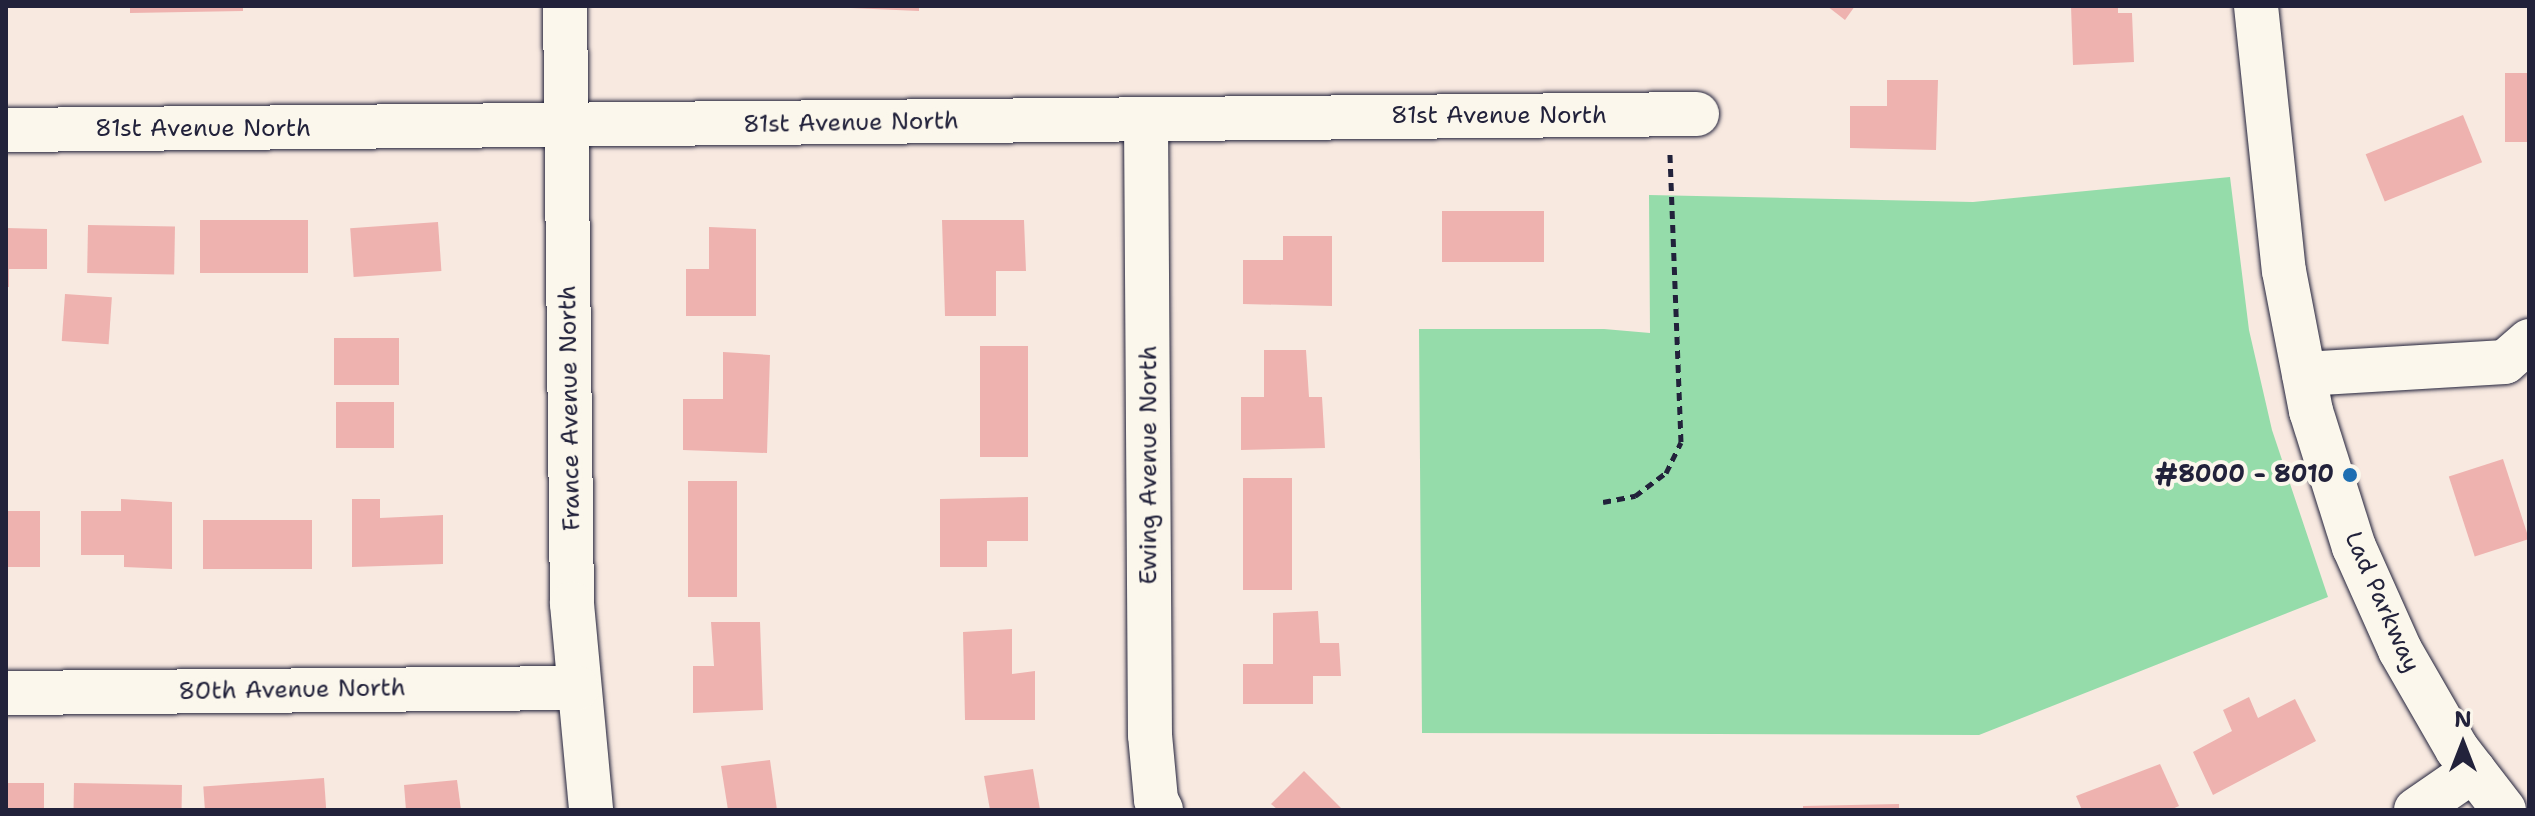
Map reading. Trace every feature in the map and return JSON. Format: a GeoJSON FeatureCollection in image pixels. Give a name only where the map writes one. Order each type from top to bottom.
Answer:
{"type":"FeatureCollection","features":[{"type":"Feature","properties":{"kind":"street","name":"France Avenue North"},"geometry":{"type":"LineString","coordinates":[[565,6],[572,604],[577,688],[591,810]]}},
{"type":"Feature","properties":{"kind":"street","name":"Lad Parkway"},"geometry":{"type":"LineString","coordinates":[[2256,6],[2284,271],[2311,411],[2354,547],[2400,650],[2457,749],[2504,810]]}},
{"type":"Feature","properties":{"kind":"street","name":"81st Avenue North"},"geometry":{"type":"LineString","coordinates":[[6,130],[1682,114]]}},
{"type":"Feature","properties":{"kind":"street","name":"Ewing Avenue North"},"geometry":{"type":"LineString","coordinates":[[1146,119],[1150,735],[1156,800],[1161,810]]}},
{"type":"Feature","properties":{"kind":"street"},"geometry":{"type":"LineString","coordinates":[[2304,374],[2505,362],[2529,341]]}},
{"type":"Feature","properties":{"kind":"street","name":"80th Avenue North"},"geometry":{"type":"LineString","coordinates":[[6,693],[577,688]]}},
{"type":"Feature","properties":{"kind":"street"},"geometry":{"type":"LineString","coordinates":[[2416,810],[2474,770]]}},
{"type":"Feature","properties":{"kind":"path"},"geometry":{"type":"LineString","coordinates":[[1603,502],[1635,496],[1666,473],[1681,442],[1682,114]]}},
{"type":"Feature","properties":{"kind":"green space"},"geometry":{"type":"Polygon","coordinates":[[[2230,177],[2249,330],[2272,430],[2328,597],[1979,735],[1422,733],[1419,329],[1604,329],[1650,333],[1649,195],[1973,202],[2230,177]]]}},
{"type":"Feature","properties":{"kind":"building"},"geometry":{"type":"Polygon","coordinates":[[[130,6],[243,6],[243,11],[130,13],[130,6]]]}},
{"type":"Feature","properties":{"kind":"building"},"geometry":{"type":"Polygon","coordinates":[[[805,6],[919,6],[919,11],[805,6]]]}},
{"type":"Feature","properties":{"kind":"building"},"geometry":{"type":"Polygon","coordinates":[[[1827,6],[1855,6],[1845,20],[1827,6]]]}},
{"type":"Feature","properties":{"kind":"building"},"geometry":{"type":"Polygon","coordinates":[[[2071,6],[2118,6],[2118,13],[2132,13],[2134,62],[2073,65],[2071,6]]]}},
{"type":"Feature","properties":{"kind":"building"},"geometry":{"type":"Polygon","coordinates":[[[2505,73],[2529,73],[2529,142],[2505,142],[2505,73]]]}},
{"type":"Feature","properties":{"kind":"building"},"geometry":{"type":"Polygon","coordinates":[[[1887,80],[1938,80],[1936,150],[1850,148],[1850,106],[1887,106],[1887,80]]]}},
{"type":"Feature","properties":{"kind":"building"},"geometry":{"type":"Polygon","coordinates":[[[2463,115],[2482,162],[2385,202],[2366,154],[2463,115]]]}},
{"type":"Feature","properties":{"kind":"building"},"geometry":{"type":"Polygon","coordinates":[[[1442,211],[1544,211],[1544,262],[1442,262],[1442,211]]]}},
{"type":"Feature","properties":{"kind":"building"},"geometry":{"type":"Polygon","coordinates":[[[200,220],[308,220],[308,273],[200,273],[200,220]]]}},
{"type":"Feature","properties":{"kind":"building"},"geometry":{"type":"Polygon","coordinates":[[[942,220],[1024,220],[1026,271],[996,271],[996,316],[945,316],[942,220]]]}},
{"type":"Feature","properties":{"kind":"building"},"geometry":{"type":"Polygon","coordinates":[[[438,222],[441,271],[354,277],[350,228],[438,222]]]}},
{"type":"Feature","properties":{"kind":"building"},"geometry":{"type":"Polygon","coordinates":[[[88,225],[175,227],[174,275],[87,273],[88,225]]]}},
{"type":"Feature","properties":{"kind":"building"},"geometry":{"type":"Polygon","coordinates":[[[709,227],[756,229],[756,316],[686,316],[686,269],[709,269],[709,227]]]}},
{"type":"Feature","properties":{"kind":"building"},"geometry":{"type":"Polygon","coordinates":[[[6,228],[47,229],[47,269],[9,269],[9,287],[6,287],[6,228]]]}},
{"type":"Feature","properties":{"kind":"building"},"geometry":{"type":"Polygon","coordinates":[[[1283,236],[1332,236],[1332,306],[1243,304],[1243,260],[1283,260],[1283,236]]]}},
{"type":"Feature","properties":{"kind":"building"},"geometry":{"type":"Polygon","coordinates":[[[65,294],[112,297],[109,344],[62,341],[65,294]]]}},
{"type":"Feature","properties":{"kind":"building"},"geometry":{"type":"Polygon","coordinates":[[[334,338],[399,338],[399,385],[334,385],[334,338]]]}},
{"type":"Feature","properties":{"kind":"building"},"geometry":{"type":"Polygon","coordinates":[[[980,346],[1028,346],[1028,457],[980,457],[980,346]]]}},
{"type":"Feature","properties":{"kind":"building"},"geometry":{"type":"Polygon","coordinates":[[[1264,350],[1306,350],[1309,397],[1322,397],[1325,448],[1241,450],[1241,397],[1264,397],[1264,350]]]}},
{"type":"Feature","properties":{"kind":"building"},"geometry":{"type":"Polygon","coordinates":[[[723,352],[770,355],[767,453],[683,450],[683,399],[723,399],[723,352]]]}},
{"type":"Feature","properties":{"kind":"building"},"geometry":{"type":"Polygon","coordinates":[[[336,402],[394,402],[394,448],[336,448],[336,402]]]}},
{"type":"Feature","properties":{"kind":"building"},"geometry":{"type":"Polygon","coordinates":[[[2503,459],[2529,539],[2475,557],[2449,477],[2503,459]]]}},
{"type":"Feature","properties":{"kind":"building"},"geometry":{"type":"Polygon","coordinates":[[[1243,478],[1292,478],[1292,590],[1243,590],[1243,478]]]}},
{"type":"Feature","properties":{"kind":"building"},"geometry":{"type":"Polygon","coordinates":[[[688,481],[737,481],[737,597],[688,597],[688,481]]]}},
{"type":"Feature","properties":{"kind":"building"},"geometry":{"type":"Polygon","coordinates":[[[1028,497],[1028,541],[987,541],[987,567],[940,567],[940,499],[1028,497]]]}},
{"type":"Feature","properties":{"kind":"building"},"geometry":{"type":"Polygon","coordinates":[[[121,499],[172,502],[172,569],[124,567],[124,555],[81,555],[81,511],[121,511],[121,499]]]}},
{"type":"Feature","properties":{"kind":"building"},"geometry":{"type":"Polygon","coordinates":[[[352,499],[380,499],[380,518],[443,515],[443,564],[352,567],[352,499]]]}},
{"type":"Feature","properties":{"kind":"building"},"geometry":{"type":"Polygon","coordinates":[[[6,511],[40,511],[40,567],[6,567],[6,511]]]}},
{"type":"Feature","properties":{"kind":"building"},"geometry":{"type":"Polygon","coordinates":[[[203,520],[312,520],[312,569],[203,569],[203,520]]]}},
{"type":"Feature","properties":{"kind":"building"},"geometry":{"type":"Polygon","coordinates":[[[1318,611],[1320,643],[1339,643],[1341,676],[1313,676],[1313,704],[1243,704],[1243,664],[1273,664],[1273,613],[1318,611]]]}},
{"type":"Feature","properties":{"kind":"building"},"geometry":{"type":"Polygon","coordinates":[[[711,622],[760,622],[763,710],[693,713],[693,666],[714,666],[711,622]]]}},
{"type":"Feature","properties":{"kind":"building"},"geometry":{"type":"Polygon","coordinates":[[[1012,629],[1012,674],[1035,671],[1035,720],[965,720],[963,632],[1012,629]]]}},
{"type":"Feature","properties":{"kind":"building"},"geometry":{"type":"Polygon","coordinates":[[[2249,697],[2258,718],[2295,699],[2316,741],[2213,795],[2193,752],[2232,731],[2223,710],[2249,697]]]}},
{"type":"Feature","properties":{"kind":"building"},"geometry":{"type":"Polygon","coordinates":[[[770,760],[777,810],[728,810],[721,766],[770,760]]]}},
{"type":"Feature","properties":{"kind":"building"},"geometry":{"type":"Polygon","coordinates":[[[2160,764],[2179,806],[2170,810],[2082,810],[2076,796],[2160,764]]]}},
{"type":"Feature","properties":{"kind":"building"},"geometry":{"type":"Polygon","coordinates":[[[1033,769],[1040,810],[990,810],[984,776],[1033,769]]]}},
{"type":"Feature","properties":{"kind":"building"},"geometry":{"type":"Polygon","coordinates":[[[1304,771],[1343,810],[1278,810],[1271,804],[1304,771]]]}},
{"type":"Feature","properties":{"kind":"building"},"geometry":{"type":"Polygon","coordinates":[[[324,778],[326,810],[205,810],[203,786],[324,778]]]}},
{"type":"Feature","properties":{"kind":"building"},"geometry":{"type":"Polygon","coordinates":[[[457,780],[461,810],[406,810],[404,785],[457,780]]]}},
{"type":"Feature","properties":{"kind":"building"},"geometry":{"type":"Polygon","coordinates":[[[6,783],[44,783],[44,810],[6,810],[6,783]]]}},
{"type":"Feature","properties":{"kind":"building"},"geometry":{"type":"Polygon","coordinates":[[[74,783],[182,785],[182,810],[74,810],[74,783]]]}},
{"type":"Feature","properties":{"kind":"building"},"geometry":{"type":"Polygon","coordinates":[[[1899,804],[1899,810],[1803,810],[1803,806],[1899,804]]]}},
{"type":"Feature","properties":{"kind":"place","name":"#8000 - 8010"},"geometry":{"type":"Point","coordinates":[2350,475]}}]}
